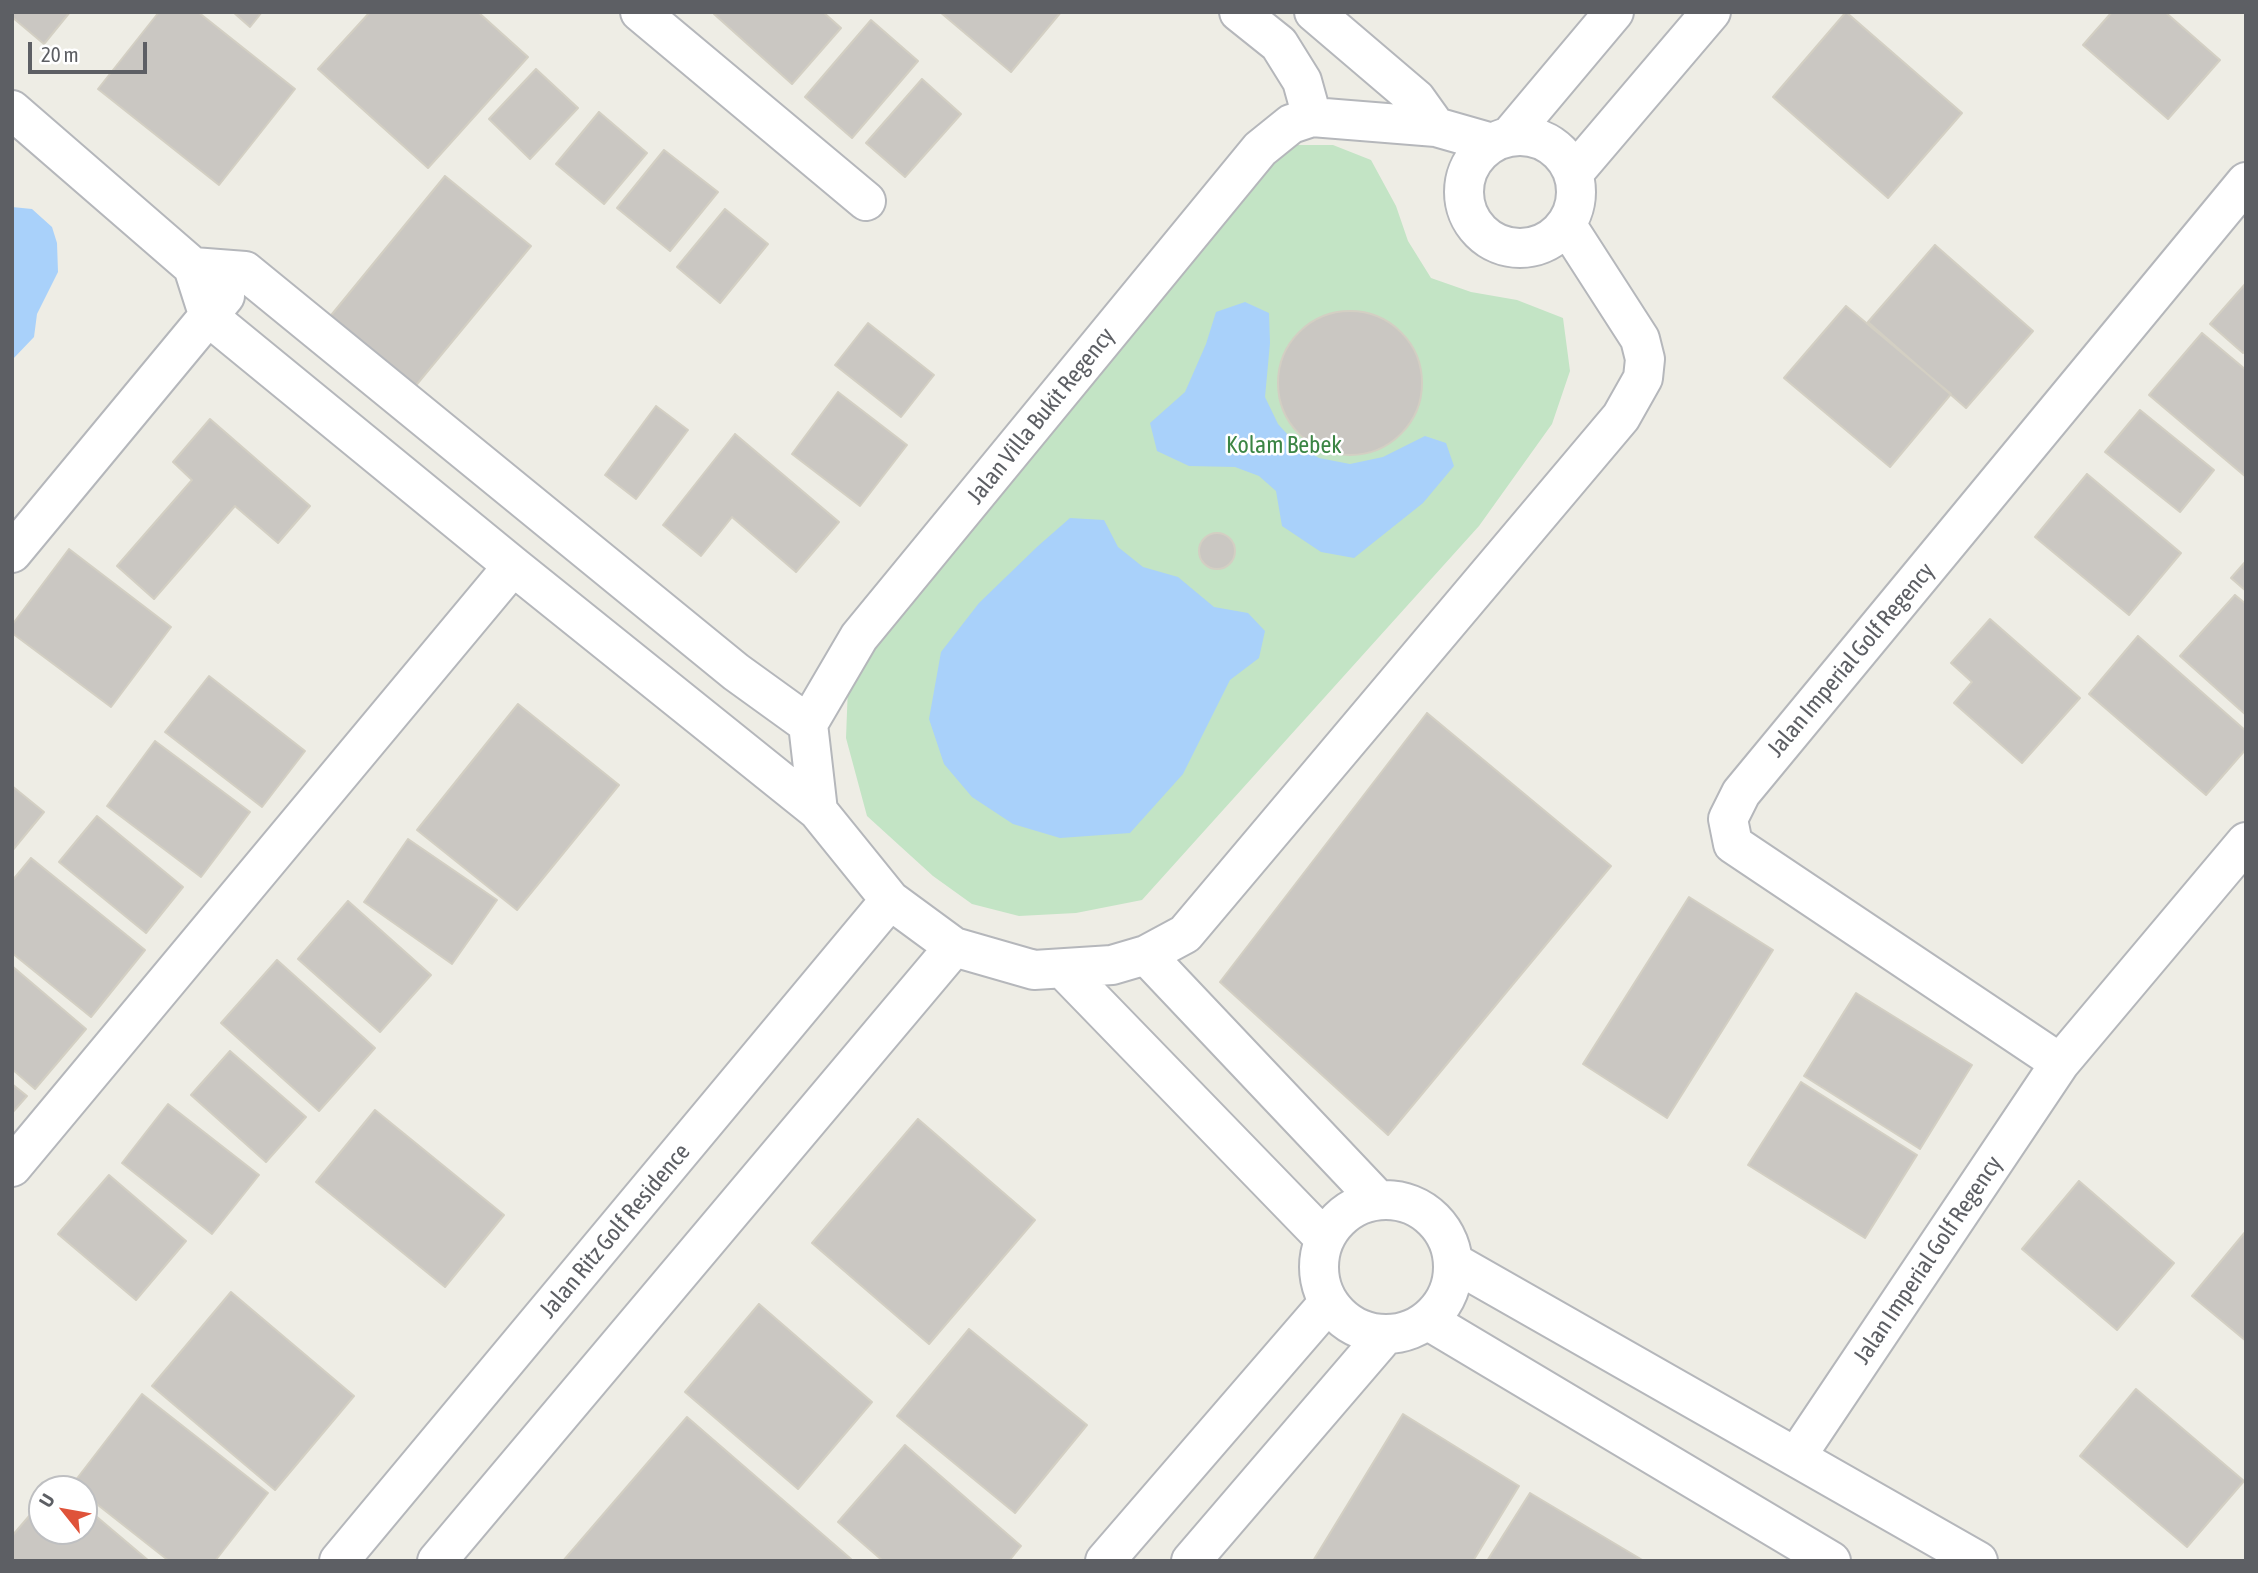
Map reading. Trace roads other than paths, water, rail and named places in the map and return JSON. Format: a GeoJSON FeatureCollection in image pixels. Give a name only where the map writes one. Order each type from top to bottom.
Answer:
{"type":"FeatureCollection","features":[{"type":"Feature","properties":{"kind":"street"},"geometry":{"type":"LineString","coordinates":[[640,12],[866,201]]}},
{"type":"Feature","properties":{"kind":"street"},"geometry":{"type":"LineString","coordinates":[[1239,12],[1279,44],[1302,80],[1312,117],[1436,127],[1500,140],[1530,136],[1548,143],[1564,156],[1573,174],[1577,191],[1574,208],[1566,224],[1554,237],[1539,246],[1521,249],[1504,247],[1488,239],[1475,227],[1467,212],[1463,194],[1465,177],[1474,159],[1500,140],[1614,12]]}},
{"type":"Feature","properties":{"kind":"street"},"geometry":{"type":"LineString","coordinates":[[1314,12],[1416,99],[1436,127]]}},
{"type":"Feature","properties":{"kind":"street"},"geometry":{"type":"LineString","coordinates":[[1573,174],[1711,12]]}},
{"type":"Feature","properties":{"kind":"street"},"geometry":{"type":"LineString","coordinates":[[12,110],[193,267],[209,317],[818,811],[890,900],[954,947],[1034,970],[1112,965],[1146,955],[1185,934],[1621,417],[1643,378],[1645,359],[1640,340],[1566,224]]}},
{"type":"Feature","properties":{"kind":"street","name":"Jalan Villa Bukit Regency"},"geometry":{"type":"LineString","coordinates":[[808,724],[859,637],[1260,149],[1291,124],[1312,117]]}},
{"type":"Feature","properties":{"kind":"street","name":"Jalan Imperial Golf Regency"},"geometry":{"type":"LineString","coordinates":[[2060,1063],[1733,844],[1728,820],[1741,793],[2246,182]]}},
{"type":"Feature","properties":{"kind":"street"},"geometry":{"type":"LineString","coordinates":[[193,267],[245,271],[736,672],[808,724],[818,811]]}},
{"type":"Feature","properties":{"kind":"street"},"geometry":{"type":"LineString","coordinates":[[12,553],[245,271]]}},
{"type":"Feature","properties":{"kind":"street"},"geometry":{"type":"LineString","coordinates":[[12,1167],[513,566]]}},
{"type":"Feature","properties":{"kind":"street","name":"Jalan Imperial Golf Regency"},"geometry":{"type":"LineString","coordinates":[[1796,1457],[2060,1063],[2246,842]]}},
{"type":"Feature","properties":{"kind":"street","name":"Jalan Ritz Golf Residence"},"geometry":{"type":"LineString","coordinates":[[340,1561],[890,900]]}},
{"type":"Feature","properties":{"kind":"street"},"geometry":{"type":"LineString","coordinates":[[437,1561],[954,947]]}},
{"type":"Feature","properties":{"kind":"street"},"geometry":{"type":"LineString","coordinates":[[1146,955],[1377,1199]]}},
{"type":"Feature","properties":{"kind":"street"},"geometry":{"type":"LineString","coordinates":[[1064,970],[1324,1238]]}},
{"type":"Feature","properties":{"kind":"street"},"geometry":{"type":"LineString","coordinates":[[1377,1199],[1399,1200],[1418,1209],[1436,1221],[1448,1240],[1453,1262],[1451,1284],[1442,1304],[1427,1320],[1407,1331],[1385,1335],[1363,1331],[1343,1320],[1328,1303],[1319,1282],[1318,1259],[1324,1238],[1337,1219],[1356,1206],[1377,1199]]}},
{"type":"Feature","properties":{"kind":"street"},"geometry":{"type":"LineString","coordinates":[[1453,1262],[1978,1561]]}},
{"type":"Feature","properties":{"kind":"street"},"geometry":{"type":"LineString","coordinates":[[1105,1561],[1328,1303]]}},
{"type":"Feature","properties":{"kind":"street"},"geometry":{"type":"LineString","coordinates":[[1427,1320],[1831,1561]]}},
{"type":"Feature","properties":{"kind":"street"},"geometry":{"type":"LineString","coordinates":[[1191,1561],[1385,1335]]}},
{"type":"Feature","properties":{"kind":"water"},"geometry":{"type":"Polygon","coordinates":[[[12,207],[32,209],[52,227],[57,243],[58,272],[37,314],[34,337],[12,360],[12,207]]]}},
{"type":"Feature","properties":{"kind":"water"},"geometry":{"type":"Polygon","coordinates":[[[1245,302],[1269,313],[1270,343],[1265,397],[1278,424],[1297,445],[1319,458],[1350,464],[1383,457],[1425,436],[1446,443],[1454,466],[1423,503],[1354,558],[1321,552],[1282,526],[1276,491],[1259,476],[1235,467],[1189,466],[1157,451],[1150,423],[1185,392],[1206,344],[1216,312],[1245,302]]]}},
{"type":"Feature","properties":{"kind":"water"},"geometry":{"type":"Polygon","coordinates":[[[1070,518],[1104,520],[1118,547],[1143,567],[1178,577],[1214,607],[1248,613],[1265,631],[1259,658],[1230,680],[1183,774],[1130,833],[1060,838],[1013,824],[972,797],[944,764],[929,719],[941,652],[979,603],[1070,518]]]}},
{"type":"Feature","properties":{"kind":"park label","name":"Kolam Bebek"},"geometry":{"type":"Point","coordinates":[1284,445]}}]}
